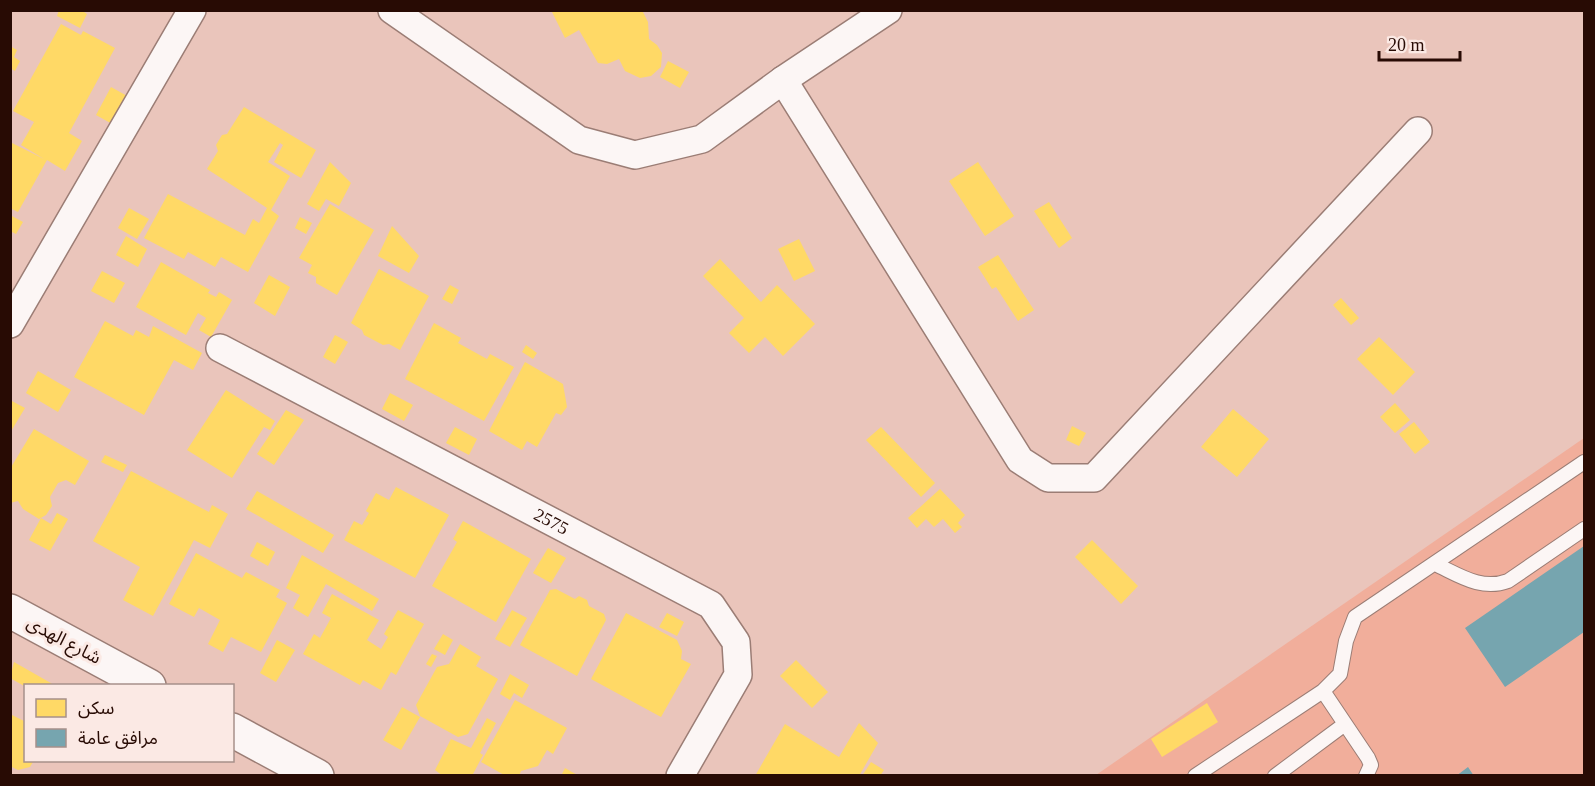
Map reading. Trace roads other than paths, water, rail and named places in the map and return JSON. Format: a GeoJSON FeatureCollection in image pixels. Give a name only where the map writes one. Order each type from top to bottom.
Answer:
{"type":"FeatureCollection","features":[{"type":"Feature","properties":{"kind":"street"},"geometry":{"type":"LineString","coordinates":[[10,324],[192,10]]}},
{"type":"Feature","properties":{"kind":"street"},"geometry":{"type":"LineString","coordinates":[[392,10],[579,140],[635,155],[702,140],[783,80],[888,10]]}},
{"type":"Feature","properties":{"kind":"street"},"geometry":{"type":"LineString","coordinates":[[783,80],[1020,460],[1048,478],[1094,478],[1418,131]]}},
{"type":"Feature","properties":{"kind":"street","name":"2575"},"geometry":{"type":"LineString","coordinates":[[220,348],[711,605],[736,642],[738,675],[680,776]]}},
{"type":"Feature","properties":{"kind":"street","name":"شارع الهدى"},"geometry":{"type":"LineString","coordinates":[[10,611],[145,684]]}},
{"type":"Feature","properties":{"kind":"street"},"geometry":{"type":"LineString","coordinates":[[234,731],[317,776]]}},
{"type":"Feature","properties":{"kind":"lane"},"geometry":{"type":"LineString","coordinates":[[1195,776],[1323,691],[1340,674],[1346,641],[1355,617],[1584,462]]}},
{"type":"Feature","properties":{"kind":"lane"},"geometry":{"type":"LineString","coordinates":[[1434,564],[1476,584],[1498,585],[1584,529]]}},
{"type":"Feature","properties":{"kind":"lane"},"geometry":{"type":"LineString","coordinates":[[1323,691],[1371,765],[1366,776]]}},
{"type":"Feature","properties":{"kind":"lane"},"geometry":{"type":"LineString","coordinates":[[1275,776],[1345,724]]}}]}
